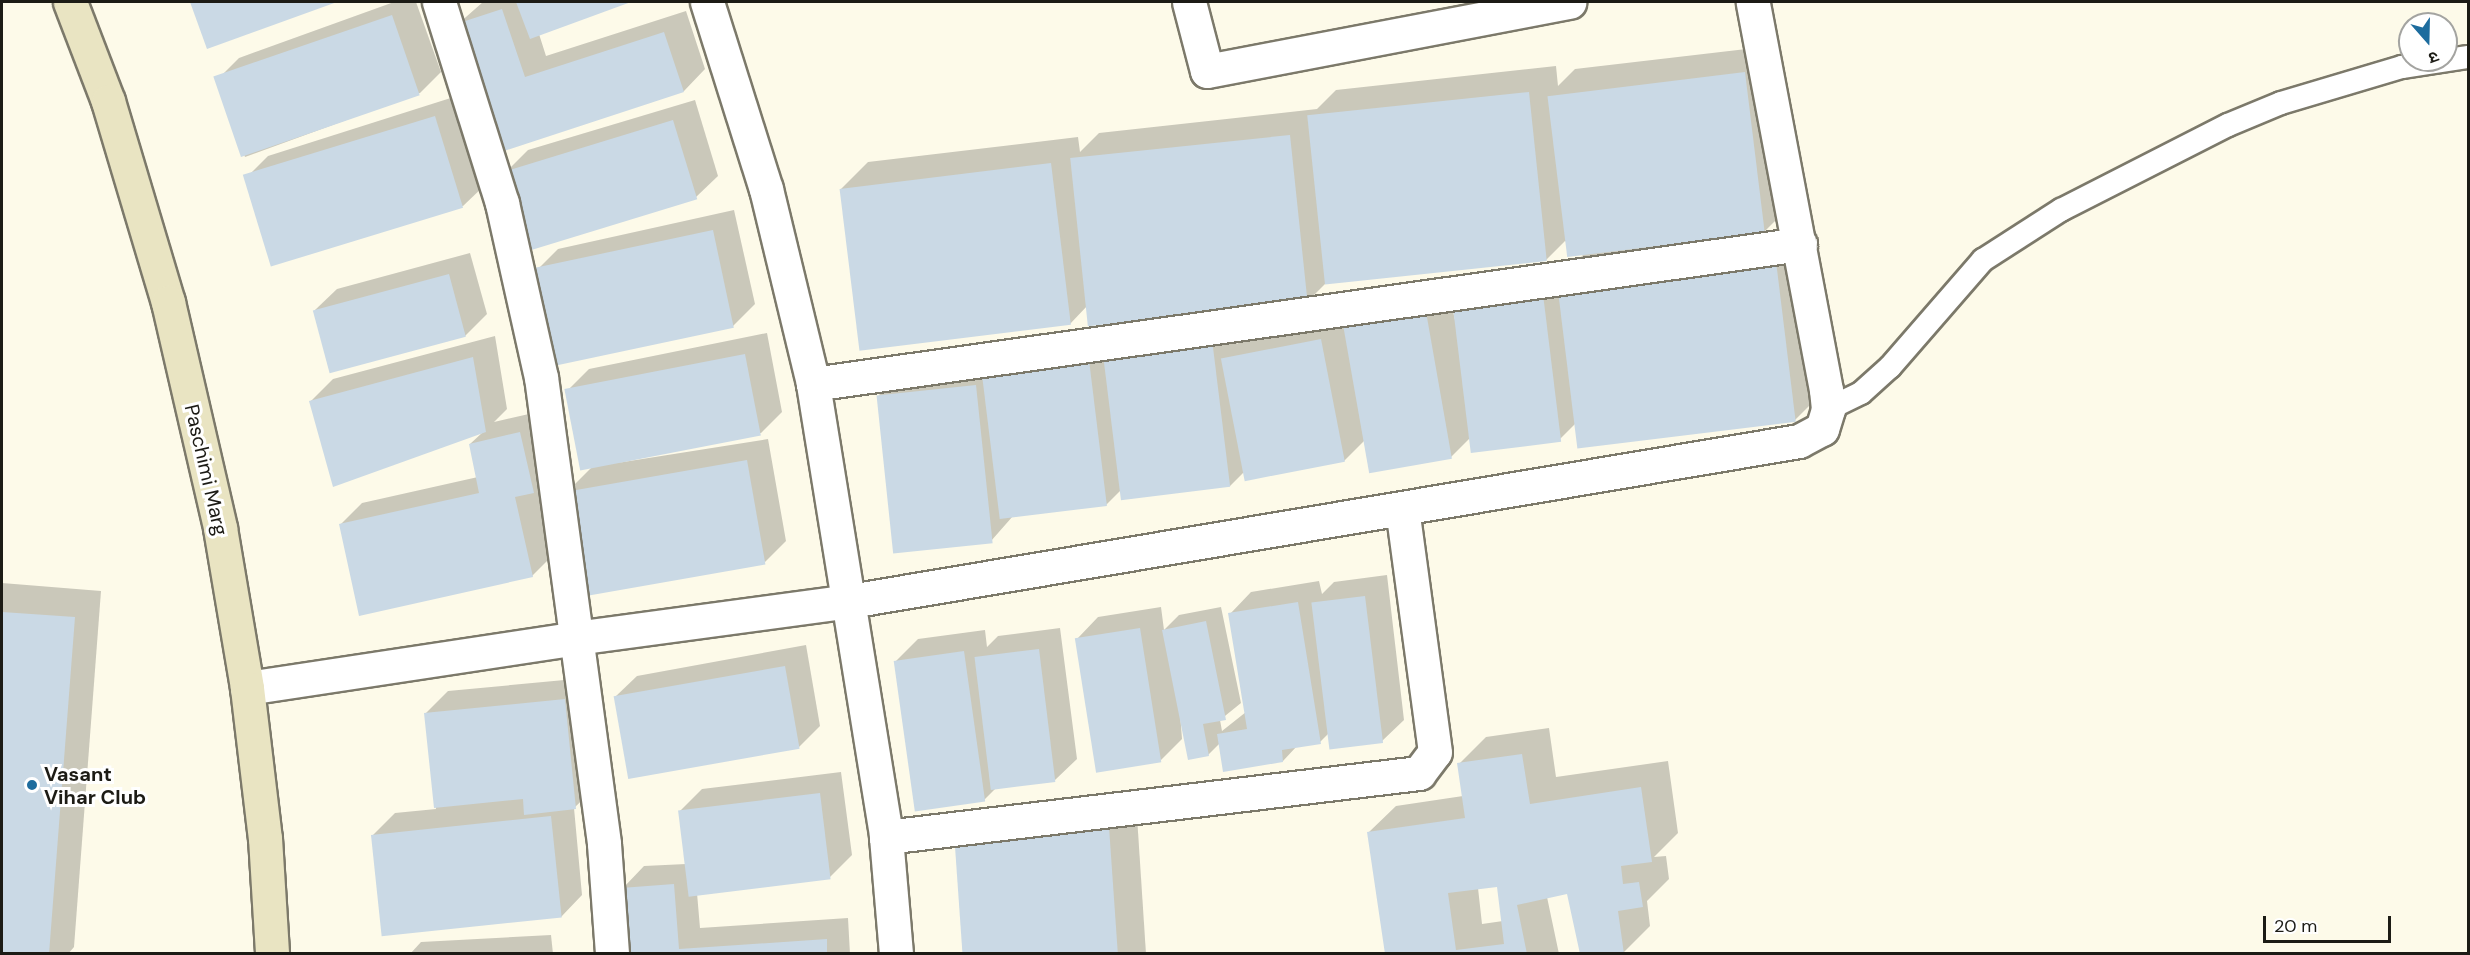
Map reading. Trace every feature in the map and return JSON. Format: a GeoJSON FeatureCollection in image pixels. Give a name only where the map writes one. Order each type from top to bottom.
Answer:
{"type":"FeatureCollection","features":[{"type":"Feature","properties":{"kind":"main road","name":"Paschimi Marg"},"geometry":{"type":"LineString","coordinates":[[70,2],[108,101],[168,302],[220,528],[248,688],[265,838],[272,954]]}},
{"type":"Feature","properties":{"kind":"street"},"geometry":{"type":"LineString","coordinates":[[439,2],[502,203],[541,377],[604,844],[612,954]]}},
{"type":"Feature","properties":{"kind":"street"},"geometry":{"type":"LineString","coordinates":[[707,2],[766,189],[813,384],[850,601],[886,837],[896,954]]}},
{"type":"Feature","properties":{"kind":"street"},"geometry":{"type":"LineString","coordinates":[[1190,2],[1208,71],[1569,2]]}},
{"type":"Feature","properties":{"kind":"street"},"geometry":{"type":"LineString","coordinates":[[248,688],[576,638],[850,601],[1799,441],[1822,429],[1827,410],[1800,244],[1753,2]]}},
{"type":"Feature","properties":{"kind":"street"},"geometry":{"type":"LineString","coordinates":[[813,384],[1800,244]]}},
{"type":"Feature","properties":{"kind":"street"},"geometry":{"type":"LineString","coordinates":[[886,837],[1419,773],[1435,752],[1402,509]]}},
{"type":"Feature","properties":{"kind":"lane"},"geometry":{"type":"LineString","coordinates":[[1827,410],[1861,393],[1890,367],[1983,260],[2061,210],[2228,125],[2281,103],[2402,67],[2469,57]]}},
{"type":"Feature","properties":{"kind":"building"},"geometry":{"type":"Polygon","coordinates":[[[190,2],[337,2],[207,49],[190,2]]]}},
{"type":"Feature","properties":{"kind":"building"},"geometry":{"type":"Polygon","coordinates":[[[516,2],[631,2],[530,39],[516,2]]]}},
{"type":"Feature","properties":{"kind":"building"},"geometry":{"type":"Polygon","coordinates":[[[502,9],[525,77],[664,32],[684,92],[498,153],[456,24],[502,9]]]}},
{"type":"Feature","properties":{"kind":"building"},"geometry":{"type":"Polygon","coordinates":[[[392,15],[420,95],[241,157],[213,77],[392,15]]]}},
{"type":"Feature","properties":{"kind":"building"},"geometry":{"type":"Polygon","coordinates":[[[1745,72],[1765,233],[1567,257],[1547,96],[1745,72]]]}},
{"type":"Feature","properties":{"kind":"building"},"geometry":{"type":"Polygon","coordinates":[[[1529,92],[1547,261],[1325,284],[1307,115],[1529,92]]]}},
{"type":"Feature","properties":{"kind":"building"},"geometry":{"type":"Polygon","coordinates":[[[435,116],[463,208],[271,267],[243,175],[435,116]]]}},
{"type":"Feature","properties":{"kind":"building"},"geometry":{"type":"Polygon","coordinates":[[[673,120],[697,199],[529,251],[505,171],[673,120]]]}},
{"type":"Feature","properties":{"kind":"building"},"geometry":{"type":"Polygon","coordinates":[[[1290,135],[1308,303],[1088,326],[1070,158],[1290,135]]]}},
{"type":"Feature","properties":{"kind":"building"},"geometry":{"type":"Polygon","coordinates":[[[1051,163],[1071,325],[859,351],[840,189],[1051,163]]]}},
{"type":"Feature","properties":{"kind":"building"},"geometry":{"type":"Polygon","coordinates":[[[713,230],[734,328],[555,366],[534,268],[713,230]]]}},
{"type":"Feature","properties":{"kind":"building"},"geometry":{"type":"Polygon","coordinates":[[[1775,253],[1796,422],[1577,449],[1557,280],[1775,253]]]}},
{"type":"Feature","properties":{"kind":"building"},"geometry":{"type":"Polygon","coordinates":[[[449,274],[466,337],[330,373],[313,310],[449,274]]]}},
{"type":"Feature","properties":{"kind":"building"},"geometry":{"type":"Polygon","coordinates":[[[1542,286],[1561,442],[1471,453],[1452,297],[1542,286]]]}},
{"type":"Feature","properties":{"kind":"building"},"geometry":{"type":"Polygon","coordinates":[[[1425,306],[1452,459],[1369,473],[1342,321],[1425,306]]]}},
{"type":"Feature","properties":{"kind":"building"},"geometry":{"type":"Polygon","coordinates":[[[1211,331],[1230,487],[1121,500],[1102,344],[1211,331]]]}},
{"type":"Feature","properties":{"kind":"building"},"geometry":{"type":"Polygon","coordinates":[[[1321,339],[1345,462],[1245,481],[1221,358],[1321,339]]]}},
{"type":"Feature","properties":{"kind":"building"},"geometry":{"type":"Polygon","coordinates":[[[745,354],[761,435],[580,471],[564,389],[745,354]]]}},
{"type":"Feature","properties":{"kind":"building"},"geometry":{"type":"Polygon","coordinates":[[[473,357],[486,432],[333,487],[309,401],[473,357]]]}},
{"type":"Feature","properties":{"kind":"building"},"geometry":{"type":"Polygon","coordinates":[[[1089,360],[1107,506],[1000,519],[982,373],[1089,360]]]}},
{"type":"Feature","properties":{"kind":"building"},"geometry":{"type":"Polygon","coordinates":[[[976,385],[993,543],[893,554],[877,395],[976,385]]]}},
{"type":"Feature","properties":{"kind":"building"},"geometry":{"type":"Polygon","coordinates":[[[520,432],[534,493],[515,497],[533,577],[359,616],[339,524],[479,493],[469,444],[520,432]]]}},
{"type":"Feature","properties":{"kind":"building"},"geometry":{"type":"Polygon","coordinates":[[[747,460],[765,564],[583,597],[565,492],[747,460]]]}},
{"type":"Feature","properties":{"kind":"building"},"geometry":{"type":"Polygon","coordinates":[[[1365,596],[1383,743],[1329,749],[1311,603],[1365,596]]]}},
{"type":"Feature","properties":{"kind":"building"},"geometry":{"type":"Polygon","coordinates":[[[1298,602],[1321,744],[1282,750],[1283,762],[1223,772],[1217,734],[1247,729],[1228,613],[1298,602]]]}},
{"type":"Feature","properties":{"kind":"building","name":"Vasant Vihar Club"},"geometry":{"type":"Polygon","coordinates":[[[2,612],[75,617],[49,954],[2,954],[2,612]]]}},
{"type":"Feature","properties":{"kind":"building"},"geometry":{"type":"Polygon","coordinates":[[[1206,621],[1226,720],[1203,724],[1209,756],[1188,760],[1162,630],[1206,621]]]}},
{"type":"Feature","properties":{"kind":"building"},"geometry":{"type":"Polygon","coordinates":[[[1140,628],[1161,762],[1096,773],[1075,638],[1140,628]]]}},
{"type":"Feature","properties":{"kind":"building"},"geometry":{"type":"Polygon","coordinates":[[[1039,649],[1055,782],[991,790],[974,657],[1039,649]]]}},
{"type":"Feature","properties":{"kind":"building"},"geometry":{"type":"Polygon","coordinates":[[[964,651],[985,802],[915,811],[894,661],[964,651]]]}},
{"type":"Feature","properties":{"kind":"building"},"geometry":{"type":"Polygon","coordinates":[[[785,666],[800,749],[628,779],[614,696],[785,666]]]}},
{"type":"Feature","properties":{"kind":"building"},"geometry":{"type":"Polygon","coordinates":[[[565,699],[576,809],[524,815],[523,799],[434,808],[424,713],[565,699]]]}},
{"type":"Feature","properties":{"kind":"building"},"geometry":{"type":"Polygon","coordinates":[[[1522,754],[1530,804],[1641,787],[1652,862],[1621,866],[1623,884],[1639,882],[1643,907],[1618,911],[1624,954],[1580,954],[1567,894],[1517,905],[1527,954],[1385,954],[1367,832],[1465,818],[1457,763],[1522,754]],[[1497,887],[1448,893],[1456,950],[1504,944],[1497,887]]]}},
{"type":"Feature","properties":{"kind":"building"},"geometry":{"type":"Polygon","coordinates":[[[820,793],[831,879],[689,897],[678,810],[820,793]]]}},
{"type":"Feature","properties":{"kind":"building"},"geometry":{"type":"Polygon","coordinates":[[[551,816],[562,917],[382,936],[371,835],[551,816]]]}},
{"type":"Feature","properties":{"kind":"building"},"geometry":{"type":"Polygon","coordinates":[[[1109,827],[1118,954],[963,954],[954,838],[1109,827]]]}},
{"type":"Feature","properties":{"kind":"building"},"geometry":{"type":"Polygon","coordinates":[[[674,884],[679,949],[827,939],[827,954],[625,952],[621,888],[674,884]]]}},
{"type":"Feature","properties":{"kind":"place","name":"Vasant Vihar Club"},"geometry":{"type":"Point","coordinates":[32,785]}}]}
